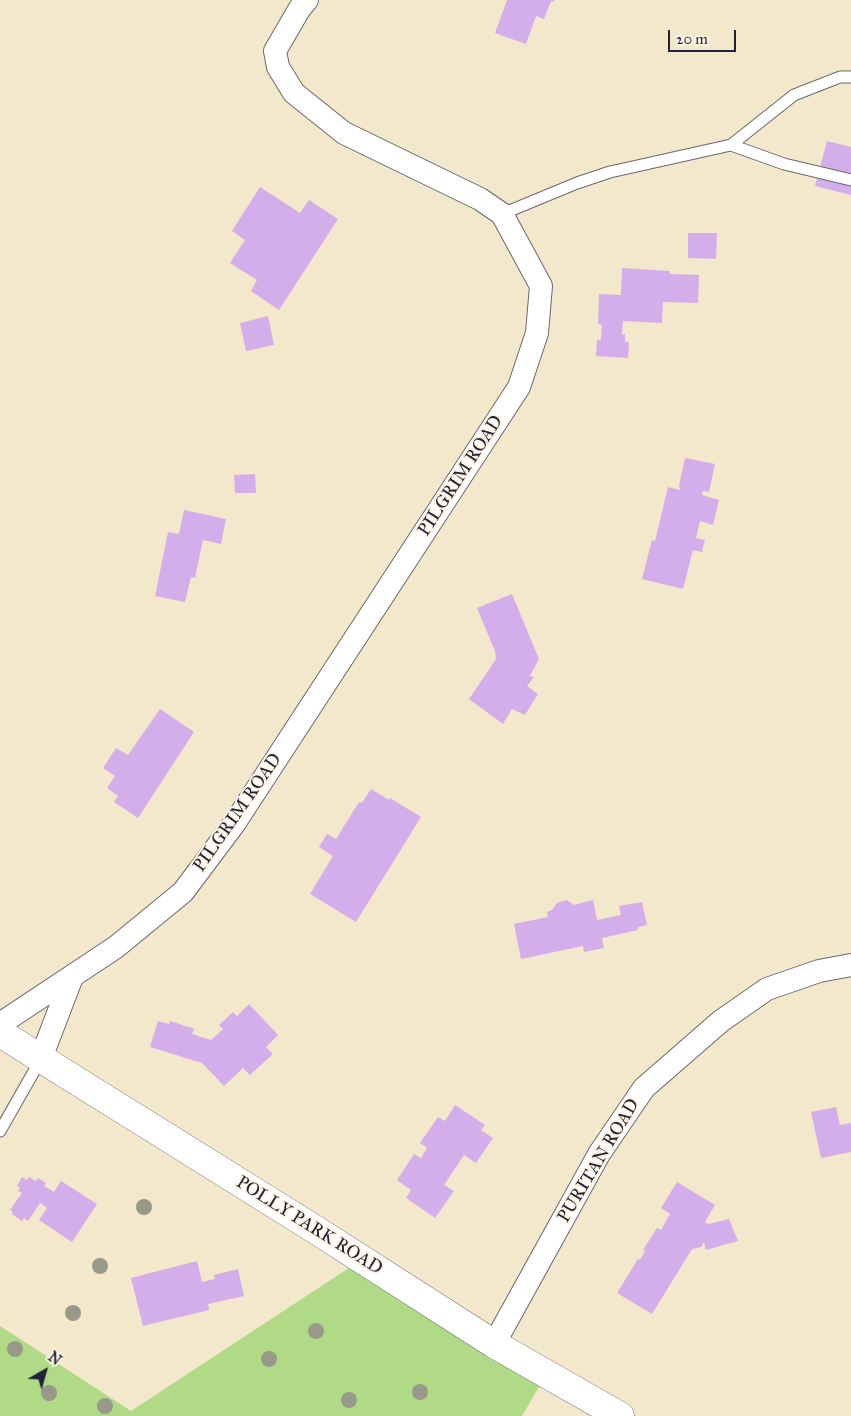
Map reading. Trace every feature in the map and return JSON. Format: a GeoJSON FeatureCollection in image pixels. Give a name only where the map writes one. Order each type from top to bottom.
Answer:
{"type":"FeatureCollection","features":[{"type":"Feature","properties":{"kind":"street","name":"PILGRIM ROAD"},"geometry":{"type":"LineString","coordinates":[[0,1024],[116,948],[183,892],[234,824],[519,387],[537,333],[541,286],[502,214],[480,200],[344,133],[294,93],[278,67],[275,51],[300,8],[307,0]]}},
{"type":"Feature","properties":{"kind":"street","name":"PURITAN ROAD"},"geometry":{"type":"LineString","coordinates":[[494,1344],[599,1154],[644,1088],[721,1021],[767,989],[819,971],[851,964]]}},
{"type":"Feature","properties":{"kind":"street"},"geometry":{"type":"LineString","coordinates":[[41,1058],[72,977]]}},
{"type":"Feature","properties":{"kind":"street","name":"POLLY PARK ROAD"},"geometry":{"type":"LineString","coordinates":[[0,1033],[316,1230],[494,1344],[620,1416]]}},
{"type":"Feature","properties":{"kind":"lane"},"geometry":{"type":"LineString","coordinates":[[502,214],[610,172],[731,145],[794,95],[840,76],[851,77]]}},
{"type":"Feature","properties":{"kind":"lane"},"geometry":{"type":"LineString","coordinates":[[731,145],[784,164],[851,180]]}},
{"type":"Feature","properties":{"kind":"lane"},"geometry":{"type":"LineString","coordinates":[[0,1132],[41,1058]]}},
{"type":"Feature","properties":{"kind":"green space"},"geometry":{"type":"Polygon","coordinates":[[[352,1266],[540,1385],[522,1416],[0,1416],[0,1326],[131,1411],[352,1266]]]}},
{"type":"Feature","properties":{"kind":"building"},"geometry":{"type":"Polygon","coordinates":[[[507,0],[554,0],[554,2],[551,1],[544,19],[536,16],[526,44],[495,33],[507,0]]]}},
{"type":"Feature","properties":{"kind":"building"},"geometry":{"type":"Polygon","coordinates":[[[827,141],[851,147],[851,195],[815,186],[827,141]]]}},
{"type":"Feature","properties":{"kind":"building"},"geometry":{"type":"Polygon","coordinates":[[[260,187],[300,213],[309,200],[338,219],[279,310],[251,291],[257,280],[230,263],[245,240],[232,231],[260,187]]]}},
{"type":"Feature","properties":{"kind":"building"},"geometry":{"type":"Polygon","coordinates":[[[688,233],[717,233],[716,259],[688,258],[688,233]]]}},
{"type":"Feature","properties":{"kind":"building"},"geometry":{"type":"Polygon","coordinates":[[[622,268],[670,271],[670,274],[699,275],[698,303],[663,302],[662,323],[623,321],[622,335],[625,334],[625,342],[629,342],[628,358],[596,356],[597,340],[601,340],[602,325],[598,324],[599,294],[621,295],[622,268]]]}},
{"type":"Feature","properties":{"kind":"building"},"geometry":{"type":"Polygon","coordinates":[[[268,316],[274,345],[246,351],[240,323],[268,316]]]}},
{"type":"Feature","properties":{"kind":"building"},"geometry":{"type":"Polygon","coordinates":[[[685,458],[715,464],[709,492],[703,491],[702,495],[719,500],[713,525],[700,521],[696,538],[705,540],[702,552],[693,550],[683,589],[642,579],[652,540],[655,541],[668,487],[680,490],[679,485],[685,458]]]}},
{"type":"Feature","properties":{"kind":"building"},"geometry":{"type":"Polygon","coordinates":[[[255,474],[256,493],[235,493],[234,475],[255,474]]]}},
{"type":"Feature","properties":{"kind":"building"},"geometry":{"type":"Polygon","coordinates":[[[184,510],[226,519],[221,544],[203,540],[195,578],[191,577],[185,602],[155,596],[168,532],[179,534],[184,510]]]}},
{"type":"Feature","properties":{"kind":"building"},"geometry":{"type":"Polygon","coordinates":[[[512,594],[539,659],[530,676],[534,677],[527,686],[538,694],[525,715],[512,709],[503,724],[469,699],[496,659],[495,651],[477,608],[512,594]]]}},
{"type":"Feature","properties":{"kind":"building"},"geometry":{"type":"Polygon","coordinates":[[[160,709],[194,732],[138,818],[114,802],[118,796],[107,788],[115,776],[103,768],[116,748],[128,755],[160,709]]]}},
{"type":"Feature","properties":{"kind":"building"},"geometry":{"type":"Polygon","coordinates":[[[371,789],[421,817],[356,922],[310,894],[333,856],[319,847],[327,834],[336,839],[359,802],[362,803],[371,789]]]}},
{"type":"Feature","properties":{"kind":"building"},"geometry":{"type":"Polygon","coordinates":[[[567,900],[574,905],[593,900],[597,920],[621,915],[619,906],[642,902],[647,925],[638,927],[638,930],[602,938],[604,948],[584,952],[583,946],[521,959],[514,924],[548,917],[547,912],[552,910],[557,903],[567,900]]]}},
{"type":"Feature","properties":{"kind":"building"},"geometry":{"type":"Polygon","coordinates":[[[249,1004],[278,1035],[266,1047],[273,1054],[250,1075],[243,1068],[224,1086],[202,1063],[150,1047],[158,1021],[169,1024],[170,1021],[192,1028],[194,1029],[192,1034],[211,1040],[223,1029],[219,1025],[233,1012],[237,1016],[249,1004]]]}},
{"type":"Feature","properties":{"kind":"building"},"geometry":{"type":"Polygon","coordinates":[[[455,1105],[485,1125],[481,1130],[493,1138],[476,1163],[464,1155],[444,1185],[454,1191],[435,1218],[406,1198],[411,1190],[397,1180],[414,1154],[421,1158],[427,1148],[420,1143],[438,1117],[445,1121],[455,1105]]]}},
{"type":"Feature","properties":{"kind":"building"},"geometry":{"type":"Polygon","coordinates":[[[836,1107],[840,1125],[851,1123],[851,1152],[821,1158],[811,1112],[836,1107]]]}},
{"type":"Feature","properties":{"kind":"building"},"geometry":{"type":"Polygon","coordinates":[[[22,1177],[27,1180],[29,1177],[36,1181],[38,1178],[46,1183],[44,1186],[54,1192],[61,1181],[97,1204],[72,1242],[39,1220],[47,1208],[40,1203],[28,1221],[24,1218],[22,1221],[12,1214],[13,1212],[10,1210],[22,1193],[18,1191],[20,1188],[17,1186],[22,1177]]]}},
{"type":"Feature","properties":{"kind":"building"},"geometry":{"type":"Polygon","coordinates":[[[677,1182],[715,1205],[705,1222],[709,1224],[729,1219],[738,1241],[706,1250],[704,1242],[701,1247],[692,1249],[652,1314],[617,1293],[638,1259],[640,1260],[645,1251],[643,1250],[657,1228],[661,1230],[670,1214],[661,1208],[677,1182]]]}},
{"type":"Feature","properties":{"kind":"building"},"geometry":{"type":"Polygon","coordinates":[[[197,1261],[202,1282],[215,1279],[214,1275],[238,1269],[244,1296],[208,1304],[209,1310],[143,1326],[131,1278],[197,1261]]]}}]}
